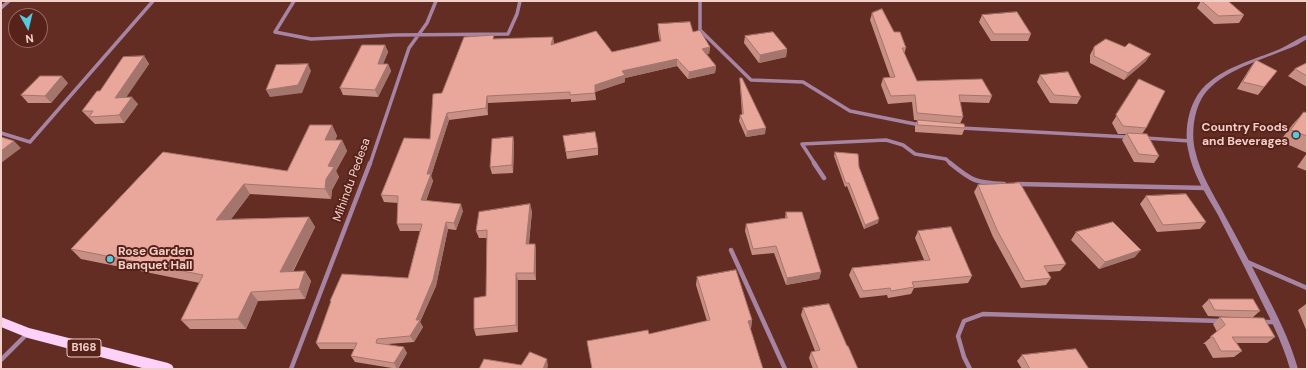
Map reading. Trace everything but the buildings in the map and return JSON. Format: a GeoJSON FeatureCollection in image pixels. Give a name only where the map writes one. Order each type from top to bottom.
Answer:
{"type":"FeatureCollection","features":[{"type":"Feature","properties":{"kind":"main road","name":"B168"},"geometry":{"type":"LineString","coordinates":[[1,322],[28,333],[168,369]]}},
{"type":"Feature","properties":{"kind":"street"},"geometry":{"type":"LineString","coordinates":[[1,8],[9,1]]}},
{"type":"Feature","properties":{"kind":"street"},"geometry":{"type":"LineString","coordinates":[[1,133],[30,142],[153,1]]}},
{"type":"Feature","properties":{"kind":"street"},"geometry":{"type":"LineString","coordinates":[[294,1],[275,32],[311,39],[419,35],[508,34],[517,14],[520,1]]}},
{"type":"Feature","properties":{"kind":"street","name":"Mihindu Pedesa"},"geometry":{"type":"LineString","coordinates":[[291,369],[370,164],[409,48],[428,23],[436,1]]}},
{"type":"Feature","properties":{"kind":"street"},"geometry":{"type":"LineString","coordinates":[[700,1],[700,30],[751,80],[803,82],[850,110],[927,126]]}},
{"type":"Feature","properties":{"kind":"street"},"geometry":{"type":"LineString","coordinates":[[1294,369],[1276,322],[1246,261],[1206,188],[1195,162],[1190,141],[1196,107],[1206,88],[1221,76],[1291,48],[1307,37]]}},
{"type":"Feature","properties":{"kind":"street"},"geometry":{"type":"LineString","coordinates":[[959,128],[1134,138]]}},
{"type":"Feature","properties":{"kind":"street"},"geometry":{"type":"LineString","coordinates":[[1142,138],[1190,141]]}},
{"type":"Feature","properties":{"kind":"street"},"geometry":{"type":"LineString","coordinates":[[824,178],[802,144],[886,140],[904,145],[915,154],[946,159],[968,178],[981,183],[1206,188]]}},
{"type":"Feature","properties":{"kind":"street"},"geometry":{"type":"LineString","coordinates":[[731,250],[785,369]]}},
{"type":"Feature","properties":{"kind":"street"},"geometry":{"type":"LineString","coordinates":[[1246,261],[1307,288]]}},
{"type":"Feature","properties":{"kind":"street"},"geometry":{"type":"LineString","coordinates":[[970,369],[958,336],[964,321],[983,314],[1229,321]]}},
{"type":"Feature","properties":{"kind":"street"},"geometry":{"type":"LineString","coordinates":[[1253,321],[1276,322]]}},
{"type":"Feature","properties":{"kind":"street"},"geometry":{"type":"LineString","coordinates":[[1,360],[28,333]]}},
{"type":"Feature","properties":{"kind":"place","name":"Country Foods and Beverages"},"geometry":{"type":"Point","coordinates":[1296,135]}},
{"type":"Feature","properties":{"kind":"place","name":"Rose Garden Banquet Hall"},"geometry":{"type":"Point","coordinates":[110,259]}}]}
